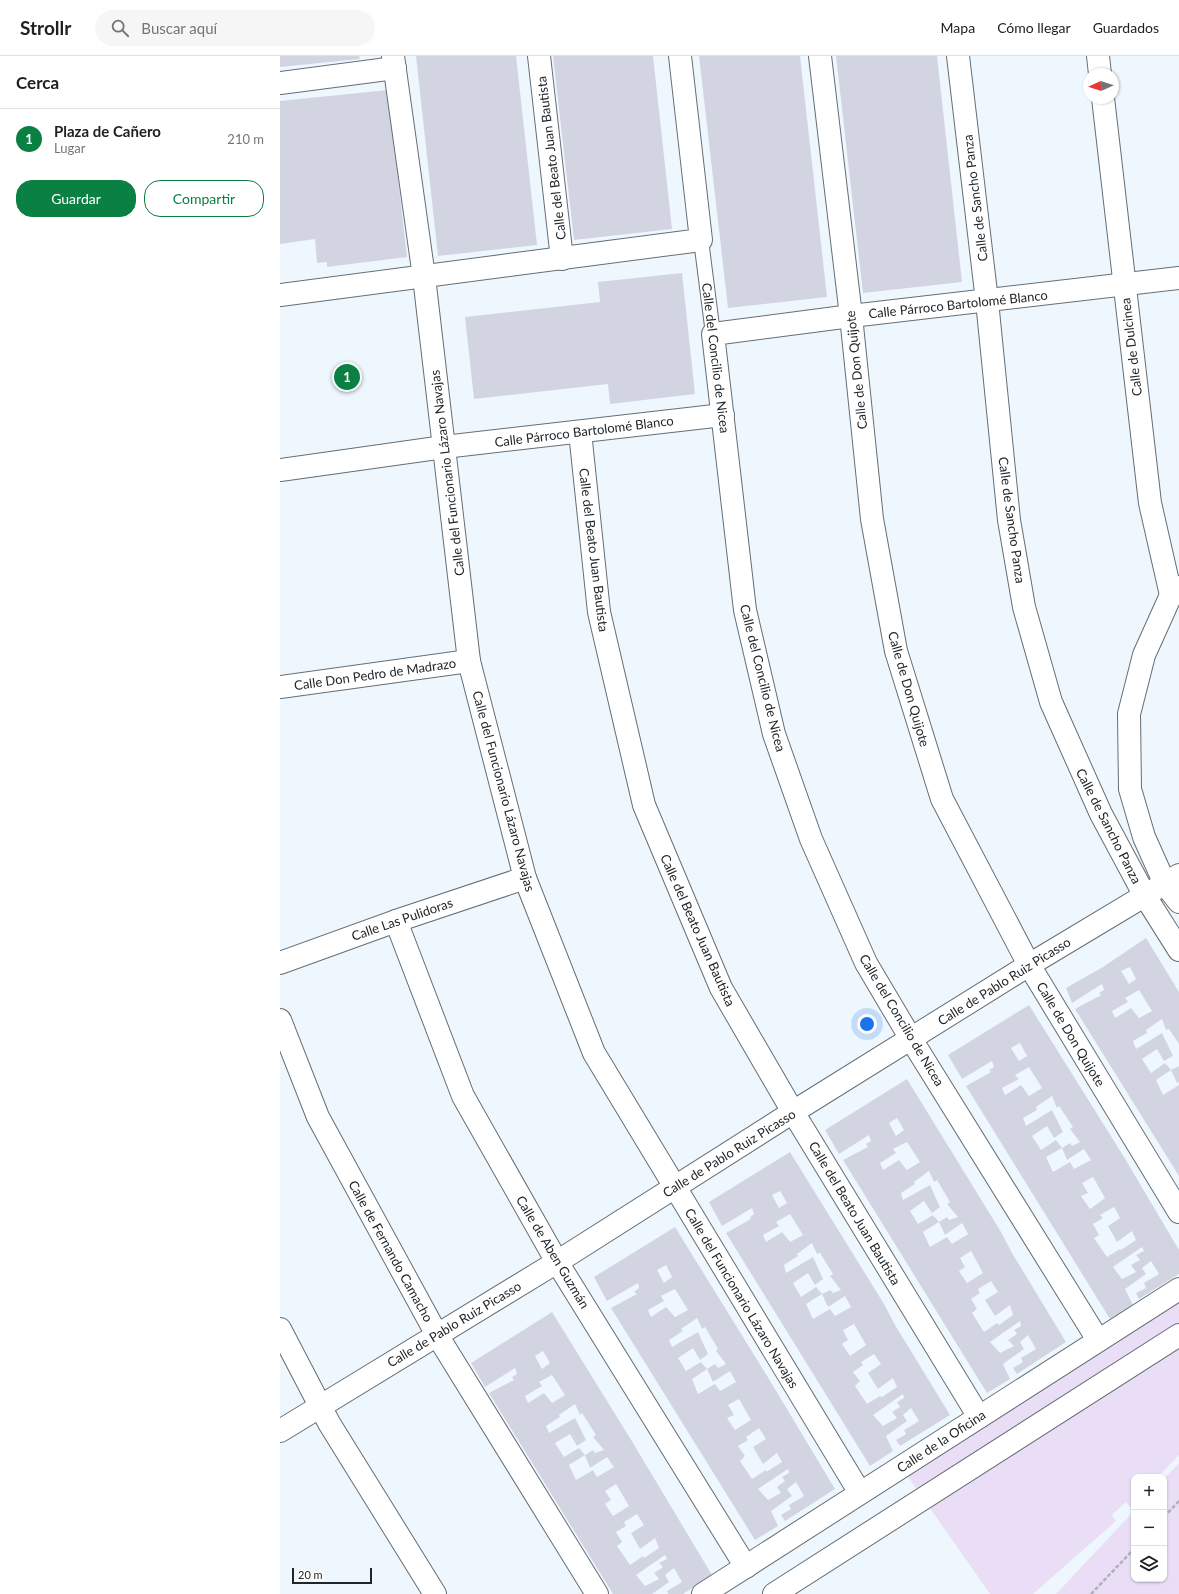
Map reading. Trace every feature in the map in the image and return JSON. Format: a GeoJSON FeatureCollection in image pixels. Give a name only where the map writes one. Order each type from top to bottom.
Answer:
{"type":"FeatureCollection","features":[{"type":"Feature","properties":{"kind":"street","name":"Calle del Beato Juan Bautista"},"geometry":{"type":"LineString","coordinates":[[539,56],[562,259]]}},
{"type":"Feature","properties":{"kind":"street","name":"Calle del Concilio de Nicea"},"geometry":{"type":"LineString","coordinates":[[680,56],[701,240]]}},
{"type":"Feature","properties":{"kind":"street","name":"Calle de Don Quijote"},"geometry":{"type":"LineString","coordinates":[[820,56],[851,316],[872,519],[896,651],[942,799],[1029,965],[1179,1212]]}},
{"type":"Feature","properties":{"kind":"street","name":"Calle de Sancho Panza"},"geometry":{"type":"LineString","coordinates":[[958,56],[987,301],[1010,520],[1024,606],[1051,702],[1101,814],[1145,896],[1179,950]]}},
{"type":"Feature","properties":{"kind":"street"},"geometry":{"type":"LineString","coordinates":[[1098,56],[1099,68]]}},
{"type":"Feature","properties":{"kind":"street"},"geometry":{"type":"LineString","coordinates":[[280,83],[394,62]]}},
{"type":"Feature","properties":{"kind":"street","name":"Calle del Funcionario Lázaro Navajas"},"geometry":{"type":"LineString","coordinates":[[394,62],[424,277],[469,661],[525,878],[594,1053],[674,1188],[860,1493]]}},
{"type":"Feature","properties":{"kind":"street","name":"Calle de Dulcinea"},"geometry":{"type":"LineString","coordinates":[[1104,104],[1123,284],[1150,503],[1175,591]]}},
{"type":"Feature","properties":{"kind":"street"},"geometry":{"type":"LineString","coordinates":[[280,295],[701,240]]}},
{"type":"Feature","properties":{"kind":"street","name":"Calle Párroco Bartolomé Blanco"},"geometry":{"type":"LineString","coordinates":[[713,334],[851,316],[1179,278]]}},
{"type":"Feature","properties":{"kind":"street","name":"Calle del Concilio de Nicea"},"geometry":{"type":"LineString","coordinates":[[713,334],[745,610],[774,734],[811,838],[866,964],[1098,1340]]}},
{"type":"Feature","properties":{"kind":"street","name":"Calle Párroco Bartolomé Blanco"},"geometry":{"type":"LineString","coordinates":[[280,470],[444,447],[723,415]]}},
{"type":"Feature","properties":{"kind":"street","name":"Calle del Beato Juan Bautista"},"geometry":{"type":"LineString","coordinates":[[580,432],[599,612],[644,804],[721,988],[793,1112],[979,1417]]}},
{"type":"Feature","properties":{"kind":"street"},"geometry":{"type":"LineString","coordinates":[[1175,591],[1144,655],[1129,714],[1130,789],[1144,837],[1172,880],[1179,902]]}},
{"type":"Feature","properties":{"kind":"street","name":"Calle Don Pedro de Madrazo"},"geometry":{"type":"LineString","coordinates":[[280,687],[469,661]]}},
{"type":"Feature","properties":{"kind":"street","name":"Calle Las Pulidoras"},"geometry":{"type":"LineString","coordinates":[[280,963],[396,921],[525,878]]}},
{"type":"Feature","properties":{"kind":"street","name":"Calle de Pablo Ruiz Picasso"},"geometry":{"type":"LineString","coordinates":[[280,1431],[557,1262],[793,1112],[1029,965],[1172,880]]}},
{"type":"Feature","properties":{"kind":"street","name":"Calle de Aben Guzmán"},"geometry":{"type":"LineString","coordinates":[[396,921],[463,1096],[557,1262],[746,1567]]}},
{"type":"Feature","properties":{"kind":"street","name":"Calle de Fernando Camacho"},"geometry":{"type":"LineString","coordinates":[[280,1020],[318,1117],[436,1335],[597,1594]]}},
{"type":"Feature","properties":{"kind":"street","name":"Calle de la Oficina"},"geometry":{"type":"LineString","coordinates":[[703,1594],[1179,1289]]}},
{"type":"Feature","properties":{"kind":"street"},"geometry":{"type":"LineString","coordinates":[[280,1329],[329,1423],[436,1594]]}},
{"type":"Feature","properties":{"kind":"street"},"geometry":{"type":"LineString","coordinates":[[774,1594],[1179,1335]]}},
{"type":"Feature","properties":{"kind":"lane","name":"Calle del Concilio de Nicea"},"geometry":{"type":"LineString","coordinates":[[701,240],[713,334]]}},
{"type":"Feature","properties":{"kind":"path"},"geometry":{"type":"LineString","coordinates":[[1167,1514],[1179,1501]]}},
{"type":"Feature","properties":{"kind":"path"},"geometry":{"type":"LineString","coordinates":[[1091,1594],[1131,1552]]}},
{"type":"Feature","properties":{"kind":"shaded area"},"geometry":{"type":"Polygon","coordinates":[[[1179,1302],[1179,1455],[1161,1474],[1131,1474],[1130,1507],[1126,1502],[1112,1515],[1116,1521],[1033,1594],[990,1594],[906,1474],[1179,1302]]]}},
{"type":"Feature","properties":{"kind":"shaded area"},"geometry":{"type":"Polygon","coordinates":[[[1179,1463],[1179,1594],[1056,1594],[1131,1514],[1131,1582],[1167,1582],[1167,1476],[1179,1463]]]}},
{"type":"Feature","properties":{"kind":"building"},"geometry":{"type":"Polygon","coordinates":[[[280,56],[359,56],[360,59],[280,67],[280,56]]]}},
{"type":"Feature","properties":{"kind":"building"},"geometry":{"type":"Polygon","coordinates":[[[416,56],[516,56],[537,245],[438,256],[416,56]]]}},
{"type":"Feature","properties":{"kind":"building"},"geometry":{"type":"Polygon","coordinates":[[[553,56],[653,56],[672,229],[574,240],[553,56]]]}},
{"type":"Feature","properties":{"kind":"building"},"geometry":{"type":"Polygon","coordinates":[[[699,56],[800,56],[827,297],[728,308],[699,56]]]}},
{"type":"Feature","properties":{"kind":"building"},"geometry":{"type":"Polygon","coordinates":[[[836,56],[937,56],[962,282],[863,293],[836,56]]]}},
{"type":"Feature","properties":{"kind":"building"},"geometry":{"type":"Polygon","coordinates":[[[388,90],[407,257],[327,267],[327,262],[317,263],[315,239],[280,244],[280,101],[388,90]]]}},
{"type":"Feature","properties":{"kind":"building"},"geometry":{"type":"Polygon","coordinates":[[[682,273],[695,394],[610,404],[608,384],[474,399],[465,317],[600,302],[598,282],[682,273]]]}},
{"type":"Feature","properties":{"kind":"building"},"geometry":{"type":"Polygon","coordinates":[[[1146,938],[1179,992],[1179,1044],[1169,1029],[1166,1030],[1162,1019],[1146,1030],[1147,1033],[1133,1041],[1136,1049],[1162,1033],[1173,1056],[1164,1061],[1157,1049],[1142,1059],[1151,1073],[1165,1063],[1171,1070],[1156,1080],[1163,1095],[1179,1085],[1179,1176],[1075,1009],[1101,995],[1099,993],[1104,990],[1102,984],[1072,1003],[1066,988],[1103,967],[1146,938]],[[1130,967],[1121,971],[1129,984],[1136,979],[1130,967]],[[1139,990],[1125,998],[1128,1002],[1112,1011],[1115,1018],[1131,1008],[1139,1018],[1152,1011],[1139,990]]]}},
{"type":"Feature","properties":{"kind":"building"},"geometry":{"type":"Polygon","coordinates":[[[1029,1005],[1124,1157],[1179,1250],[1179,1274],[1139,1299],[1136,1293],[1146,1288],[1144,1283],[1159,1274],[1151,1261],[1142,1268],[1146,1274],[1125,1289],[1133,1305],[1110,1319],[966,1086],[991,1072],[989,1070],[994,1067],[992,1061],[962,1079],[948,1055],[1029,1005]],[[1020,1043],[1011,1048],[1019,1061],[1027,1056],[1020,1043]],[[1029,1067],[1015,1075],[1019,1079],[1002,1088],[1005,1095],[1021,1085],[1029,1096],[1042,1088],[1029,1067]],[[1052,1096],[1036,1107],[1037,1110],[1023,1118],[1026,1126],[1052,1110],[1063,1132],[1054,1138],[1047,1126],[1032,1136],[1041,1150],[1056,1140],[1062,1148],[1070,1143],[1072,1146],[1080,1142],[1070,1129],[1073,1127],[1059,1106],[1057,1108],[1052,1096]],[[1062,1148],[1046,1157],[1053,1172],[1070,1162],[1074,1169],[1091,1160],[1084,1149],[1067,1160],[1062,1148]],[[1093,1177],[1082,1183],[1088,1193],[1081,1196],[1090,1209],[1105,1198],[1093,1177]],[[1114,1207],[1100,1215],[1103,1218],[1093,1224],[1099,1235],[1094,1238],[1107,1257],[1136,1240],[1132,1231],[1117,1242],[1108,1226],[1120,1218],[1114,1207]],[[1142,1247],[1113,1267],[1122,1279],[1136,1272],[1131,1265],[1140,1260],[1136,1255],[1144,1251],[1142,1247]]]}},
{"type":"Feature","properties":{"kind":"building"},"geometry":{"type":"Polygon","coordinates":[[[1179,1066],[1179,1082],[1177,1083],[1171,1070],[1179,1066]]]}},
{"type":"Feature","properties":{"kind":"building"},"geometry":{"type":"Polygon","coordinates":[[[907,1079],[1001,1232],[1012,1253],[1066,1342],[1017,1374],[1013,1368],[1023,1362],[1021,1358],[1036,1349],[1028,1335],[1020,1342],[1024,1349],[1003,1364],[1010,1379],[987,1393],[843,1160],[868,1147],[866,1144],[871,1141],[869,1135],[839,1154],[825,1130],[907,1079]],[[897,1118],[889,1123],[896,1136],[904,1130],[897,1118]],[[907,1142],[893,1149],[896,1153],[880,1163],[883,1170],[899,1160],[907,1170],[920,1162],[907,1142]],[[929,1171],[914,1182],[915,1184],[901,1193],[903,1200],[930,1185],[940,1207],[932,1213],[924,1201],[910,1211],[918,1224],[933,1215],[939,1222],[947,1217],[949,1220],[958,1217],[947,1204],[950,1202],[937,1180],[934,1182],[929,1171]],[[939,1222],[923,1232],[930,1247],[947,1237],[952,1244],[968,1234],[962,1223],[945,1235],[939,1222]],[[971,1251],[960,1258],[965,1267],[959,1271],[967,1283],[983,1273],[971,1251]],[[991,1281],[978,1289],[980,1293],[971,1299],[977,1309],[972,1313],[984,1332],[997,1323],[999,1325],[1013,1315],[1010,1305],[995,1316],[985,1300],[998,1292],[991,1281]],[[1020,1321],[990,1342],[1000,1353],[1014,1346],[1008,1340],[1017,1334],[1014,1330],[1021,1326],[1020,1321]]]}},
{"type":"Feature","properties":{"kind":"building"},"geometry":{"type":"Polygon","coordinates":[[[790,1152],[884,1304],[895,1325],[950,1415],[900,1446],[896,1440],[906,1434],[904,1430],[919,1421],[911,1408],[903,1415],[907,1421],[886,1436],[893,1451],[870,1466],[726,1233],[751,1219],[750,1217],[754,1214],[752,1208],[722,1226],[709,1202],[790,1152]],[[780,1191],[772,1195],[779,1208],[787,1203],[780,1191]],[[790,1214],[776,1222],[779,1226],[763,1235],[766,1242],[782,1232],[790,1242],[803,1235],[790,1214]],[[812,1243],[797,1254],[798,1256],[784,1265],[786,1273],[813,1257],[823,1279],[815,1285],[808,1273],[793,1283],[801,1297],[816,1287],[822,1294],[830,1290],[833,1293],[841,1290],[830,1276],[833,1274],[820,1253],[817,1254],[812,1243]],[[822,1294],[806,1304],[813,1319],[830,1309],[835,1316],[851,1307],[845,1296],[828,1307],[822,1294]],[[854,1324],[843,1330],[848,1340],[842,1344],[850,1356],[866,1345],[854,1324]],[[874,1354],[861,1362],[863,1365],[853,1372],[860,1381],[855,1386],[867,1404],[880,1396],[882,1397],[897,1387],[893,1378],[878,1389],[868,1373],[881,1364],[874,1354]],[[903,1394],[873,1415],[883,1426],[897,1418],[892,1412],[900,1407],[897,1402],[904,1398],[903,1394]]]}},
{"type":"Feature","properties":{"kind":"building"},"geometry":{"type":"Polygon","coordinates":[[[675,1227],[835,1489],[785,1521],[781,1515],[791,1509],[789,1505],[804,1496],[796,1482],[787,1489],[792,1496],[771,1511],[778,1526],[755,1540],[611,1308],[637,1294],[634,1292],[639,1288],[638,1283],[607,1301],[594,1277],[675,1227]],[[666,1265],[657,1270],[664,1283],[672,1277],[666,1265]],[[675,1289],[661,1296],[664,1301],[648,1310],[651,1317],[666,1307],[675,1317],[688,1310],[675,1289]],[[697,1318],[681,1329],[683,1331],[669,1340],[672,1347],[698,1332],[708,1354],[700,1360],[693,1348],[678,1358],[686,1371],[701,1362],[707,1369],[715,1364],[718,1368],[726,1364],[716,1351],[718,1349],[705,1327],[702,1329],[697,1318]],[[707,1369],[692,1379],[698,1394],[715,1384],[720,1391],[736,1382],[730,1371],[713,1382],[707,1369]],[[739,1399],[728,1405],[734,1415],[727,1418],[735,1430],[751,1420],[739,1399]],[[759,1428],[746,1437],[748,1440],[738,1446],[745,1456],[740,1461],[752,1479],[782,1462],[777,1453],[763,1464],[753,1447],[766,1439],[759,1428]],[[788,1469],[758,1489],[768,1500],[781,1493],[777,1487],[785,1481],[782,1477],[789,1473],[788,1469]]]}},
{"type":"Feature","properties":{"kind":"building"},"geometry":{"type":"Polygon","coordinates":[[[552,1312],[712,1575],[683,1594],[668,1594],[667,1591],[682,1582],[674,1568],[665,1575],[669,1582],[652,1594],[613,1594],[489,1393],[514,1380],[512,1377],[517,1374],[515,1368],[485,1387],[471,1363],[552,1312]],[[543,1351],[535,1356],[542,1369],[550,1363],[543,1351]],[[552,1375],[539,1382],[542,1386],[525,1396],[528,1403],[544,1393],[552,1403],[565,1395],[552,1375]],[[575,1404],[559,1415],[560,1417],[546,1426],[549,1433],[575,1418],[586,1440],[577,1446],[570,1434],[555,1443],[564,1457],[579,1448],[585,1455],[593,1450],[595,1453],[604,1450],[593,1437],[596,1435],[582,1413],[580,1415],[575,1404]],[[585,1455],[569,1465],[576,1480],[593,1470],[597,1477],[614,1467],[607,1457],[590,1468],[585,1455]],[[616,1484],[605,1491],[611,1500],[605,1504],[613,1516],[629,1506],[616,1484]],[[637,1514],[624,1522],[626,1526],[616,1532],[622,1542],[617,1546],[630,1565],[659,1548],[655,1538],[640,1549],[631,1533],[644,1525],[637,1514]],[[665,1555],[636,1575],[645,1586],[659,1579],[654,1573],[663,1567],[659,1563],[667,1559],[665,1555]]]}},
{"type":"Feature","properties":{"kind":"place","name":"Plaza de Cañero"},"geometry":{"type":"Point","coordinates":[347,377]}}]}
